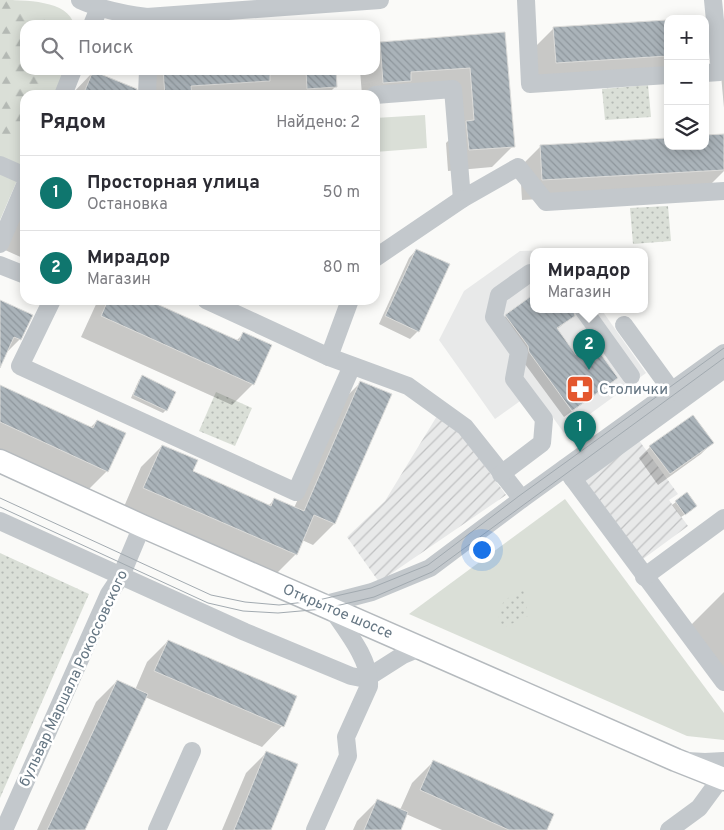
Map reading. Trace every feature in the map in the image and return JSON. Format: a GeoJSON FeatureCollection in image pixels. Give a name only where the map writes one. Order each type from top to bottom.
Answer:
{"type":"FeatureCollection","features":[{"type":"Feature","properties":{"kind":"main road","name":"Открытое шоссе"},"geometry":{"type":"LineString","coordinates":[[0,461],[142,526],[676,760],[723,773]]}},
{"type":"Feature","properties":{"kind":"street"},"geometry":{"type":"LineString","coordinates":[[80,0],[99,8],[132,7],[147,20]]}},
{"type":"Feature","properties":{"kind":"street"},"geometry":{"type":"LineString","coordinates":[[157,20],[324,2],[380,0]]}},
{"type":"Feature","properties":{"kind":"street"},"geometry":{"type":"LineString","coordinates":[[526,0],[530,84],[664,75]]}},
{"type":"Feature","properties":{"kind":"street"},"geometry":{"type":"LineString","coordinates":[[709,73],[720,72],[713,0]]}},
{"type":"Feature","properties":{"kind":"street"},"geometry":{"type":"LineString","coordinates":[[94,20],[99,8]]}},
{"type":"Feature","properties":{"kind":"street"},"geometry":{"type":"LineString","coordinates":[[65,90],[71,75]]}},
{"type":"Feature","properties":{"kind":"street"},"geometry":{"type":"LineString","coordinates":[[146,90],[148,75]]}},
{"type":"Feature","properties":{"kind":"street"},"geometry":{"type":"LineString","coordinates":[[380,95],[453,89],[462,199]]}},
{"type":"Feature","properties":{"kind":"street"},"geometry":{"type":"LineString","coordinates":[[0,165],[20,174]]}},
{"type":"Feature","properties":{"kind":"street"},"geometry":{"type":"LineString","coordinates":[[380,255],[462,199],[518,167],[546,202],[724,191]]}},
{"type":"Feature","properties":{"kind":"street"},"geometry":{"type":"LineString","coordinates":[[0,244],[20,197]]}},
{"type":"Feature","properties":{"kind":"street"},"geometry":{"type":"LineString","coordinates":[[0,265],[20,273]]}},
{"type":"Feature","properties":{"kind":"street"},"geometry":{"type":"LineString","coordinates":[[501,474],[542,444],[544,419],[514,379],[519,352],[494,318],[499,295],[530,273]]}},
{"type":"Feature","properties":{"kind":"street"},"geometry":{"type":"LineString","coordinates":[[50,305],[20,366],[296,492],[352,366]]}},
{"type":"Feature","properties":{"kind":"street"},"geometry":{"type":"LineString","coordinates":[[217,305],[329,357],[408,386],[465,427],[522,499]]}},
{"type":"Feature","properties":{"kind":"street"},"geometry":{"type":"LineString","coordinates":[[329,357],[348,305]]}},
{"type":"Feature","properties":{"kind":"street"},"geometry":{"type":"LineString","coordinates":[[586,313],[631,376]]}},
{"type":"Feature","properties":{"kind":"street"},"geometry":{"type":"LineString","coordinates":[[624,324],[672,391]]}},
{"type":"Feature","properties":{"kind":"street"},"geometry":{"type":"LineString","coordinates":[[569,474],[672,391],[724,353]]}},
{"type":"Feature","properties":{"kind":"street"},"geometry":{"type":"LineString","coordinates":[[315,830],[348,756],[346,737],[368,686],[370,676],[354,642],[326,606],[372,592],[430,568],[522,499],[569,474],[724,369]]}},
{"type":"Feature","properties":{"kind":"street"},"geometry":{"type":"LineString","coordinates":[[569,474],[724,682]]}},
{"type":"Feature","properties":{"kind":"street"},"geometry":{"type":"LineString","coordinates":[[644,577],[723,520]]}},
{"type":"Feature","properties":{"kind":"street"},"geometry":{"type":"LineString","coordinates":[[0,522],[245,632],[351,676],[361,678],[370,676],[403,655],[415,650],[426,650]]}},
{"type":"Feature","properties":{"kind":"street","name":"бульвар Маршала Рокоссовского"},"geometry":{"type":"LineString","coordinates":[[4,830],[109,594],[121,576],[142,526]]}},
{"type":"Feature","properties":{"kind":"street"},"geometry":{"type":"LineString","coordinates":[[157,830],[192,751]]}},
{"type":"Feature","properties":{"kind":"street"},"geometry":{"type":"LineString","coordinates":[[669,830],[699,808],[723,773]]}},
{"type":"Feature","properties":{"kind":"shaded area"},"geometry":{"type":"Polygon","coordinates":[[[520,251],[530,251],[530,313],[604,313],[646,373],[564,433],[534,391],[495,419],[439,340],[464,291],[520,251]]]}},
{"type":"Feature","properties":{"kind":"shaded area"},"geometry":{"type":"Polygon","coordinates":[[[437,416],[460,432],[506,495],[379,582],[347,537],[385,501],[437,416]]]}},
{"type":"Feature","properties":{"kind":"shaded area"},"geometry":{"type":"Polygon","coordinates":[[[638,439],[678,494],[669,500],[688,526],[643,559],[584,479],[638,439]]]}},
{"type":"Feature","properties":{"kind":"green space"},"geometry":{"type":"Polygon","coordinates":[[[0,0],[33,1],[55,6],[64,11],[72,20],[20,20],[20,75],[63,75],[56,90],[20,90],[20,174],[0,220],[0,0]]]}},
{"type":"Feature","properties":{"kind":"green space"},"geometry":{"type":"Polygon","coordinates":[[[0,0],[13,0],[30,14],[46,20],[20,20],[20,75],[50,75],[42,90],[20,90],[20,130],[12,140],[0,148],[0,0]]]}},
{"type":"Feature","properties":{"kind":"green space"},"geometry":{"type":"Polygon","coordinates":[[[648,85],[651,117],[605,120],[602,89],[648,85]]]}},
{"type":"Feature","properties":{"kind":"green space"},"geometry":{"type":"Polygon","coordinates":[[[425,115],[427,148],[380,152],[380,118],[425,115]]]}},
{"type":"Feature","properties":{"kind":"green space"},"geometry":{"type":"Polygon","coordinates":[[[668,206],[671,241],[633,244],[630,208],[668,206]]]}},
{"type":"Feature","properties":{"kind":"green space"},"geometry":{"type":"Polygon","coordinates":[[[216,392],[252,408],[235,446],[199,431],[216,392]]]}},
{"type":"Feature","properties":{"kind":"green space"},"geometry":{"type":"Polygon","coordinates":[[[565,499],[724,713],[724,740],[687,736],[409,614],[565,499]]]}},
{"type":"Feature","properties":{"kind":"green space"},"geometry":{"type":"Polygon","coordinates":[[[0,553],[89,594],[0,798],[0,553]]]}},
{"type":"Feature","properties":{"kind":"green space"},"geometry":{"type":"Polygon","coordinates":[[[523,588],[528,616],[503,628],[499,614],[502,604],[523,588]]]}},
{"type":"Feature","properties":{"kind":"building"},"geometry":{"type":"Polygon","coordinates":[[[664,20],[664,56],[556,63],[553,27],[664,20]]]}},
{"type":"Feature","properties":{"kind":"building"},"geometry":{"type":"Polygon","coordinates":[[[505,32],[515,147],[469,150],[466,121],[474,120],[470,68],[411,72],[411,81],[383,83],[380,42],[505,32]]]}},
{"type":"Feature","properties":{"kind":"building"},"geometry":{"type":"Polygon","coordinates":[[[91,75],[103,75],[137,89],[137,90],[85,90],[91,75]]]}},
{"type":"Feature","properties":{"kind":"building"},"geometry":{"type":"Polygon","coordinates":[[[163,75],[270,75],[270,81],[191,86],[191,90],[165,90],[163,75]]]}},
{"type":"Feature","properties":{"kind":"building"},"geometry":{"type":"Polygon","coordinates":[[[306,75],[336,75],[337,87],[307,89],[306,75]]]}},
{"type":"Feature","properties":{"kind":"building"},"geometry":{"type":"Polygon","coordinates":[[[724,134],[724,170],[542,180],[540,145],[664,138],[664,150],[709,150],[709,135],[724,134]]]}},
{"type":"Feature","properties":{"kind":"building"},"geometry":{"type":"Polygon","coordinates":[[[416,249],[450,264],[419,332],[385,316],[416,249]]]}},
{"type":"Feature","properties":{"kind":"building"},"geometry":{"type":"Polygon","coordinates":[[[530,297],[530,313],[574,313],[575,316],[557,328],[576,355],[593,343],[618,378],[572,411],[505,315],[530,297]]]}},
{"type":"Feature","properties":{"kind":"building"},"geometry":{"type":"Polygon","coordinates":[[[0,300],[33,315],[21,340],[14,337],[0,368],[0,300]]]}},
{"type":"Feature","properties":{"kind":"building"},"geometry":{"type":"Polygon","coordinates":[[[106,305],[159,305],[239,341],[243,332],[272,345],[254,385],[101,316],[106,305]]]}},
{"type":"Feature","properties":{"kind":"building"},"geometry":{"type":"Polygon","coordinates":[[[142,375],[176,392],[167,411],[133,395],[142,375]]]}},
{"type":"Feature","properties":{"kind":"building"},"geometry":{"type":"Polygon","coordinates":[[[360,381],[392,394],[335,524],[314,515],[297,555],[143,488],[162,445],[198,460],[193,471],[271,506],[274,498],[304,511],[360,381]]]}},
{"type":"Feature","properties":{"kind":"building"},"geometry":{"type":"Polygon","coordinates":[[[0,385],[93,428],[97,420],[126,433],[108,472],[0,422],[0,385]]]}},
{"type":"Feature","properties":{"kind":"building"},"geometry":{"type":"Polygon","coordinates":[[[693,415],[714,443],[670,474],[649,446],[693,415]]]}},
{"type":"Feature","properties":{"kind":"building"},"geometry":{"type":"Polygon","coordinates":[[[687,492],[697,506],[685,515],[675,501],[687,492]]]}},
{"type":"Feature","properties":{"kind":"building"},"geometry":{"type":"Polygon","coordinates":[[[168,640],[297,696],[284,727],[154,671],[168,640]]]}},
{"type":"Feature","properties":{"kind":"building"},"geometry":{"type":"Polygon","coordinates":[[[117,680],[148,694],[85,830],[47,830],[117,680]]]}},
{"type":"Feature","properties":{"kind":"building"},"geometry":{"type":"Polygon","coordinates":[[[266,751],[298,764],[271,830],[234,830],[266,751]]]}},
{"type":"Feature","properties":{"kind":"building"},"geometry":{"type":"Polygon","coordinates":[[[433,760],[554,814],[547,830],[509,830],[420,790],[433,760]]]}},
{"type":"Feature","properties":{"kind":"building"},"geometry":{"type":"Polygon","coordinates":[[[377,799],[408,812],[401,830],[364,830],[377,799]]]}},
{"type":"Feature","properties":{"kind":"tram line"},"geometry":{"type":"LineString","coordinates":[[0,498],[211,595],[245,602],[279,605],[314,601],[371,588],[428,565],[519,496],[724,348]]}},
{"type":"Feature","properties":{"kind":"tram line"},"geometry":{"type":"LineString","coordinates":[[0,507],[208,603],[243,611],[278,613],[323,609],[374,597],[432,572],[724,358]]}},
{"type":"Feature","properties":{"kind":"place","name":"Мирадор"},"geometry":{"type":"Point","coordinates":[589,370]}},
{"type":"Feature","properties":{"kind":"place","name":"Столички"},"geometry":{"type":"Point","coordinates":[580,389]}},
{"type":"Feature","properties":{"kind":"place","name":"Просторная улица"},"geometry":{"type":"Point","coordinates":[580,452]}}]}
